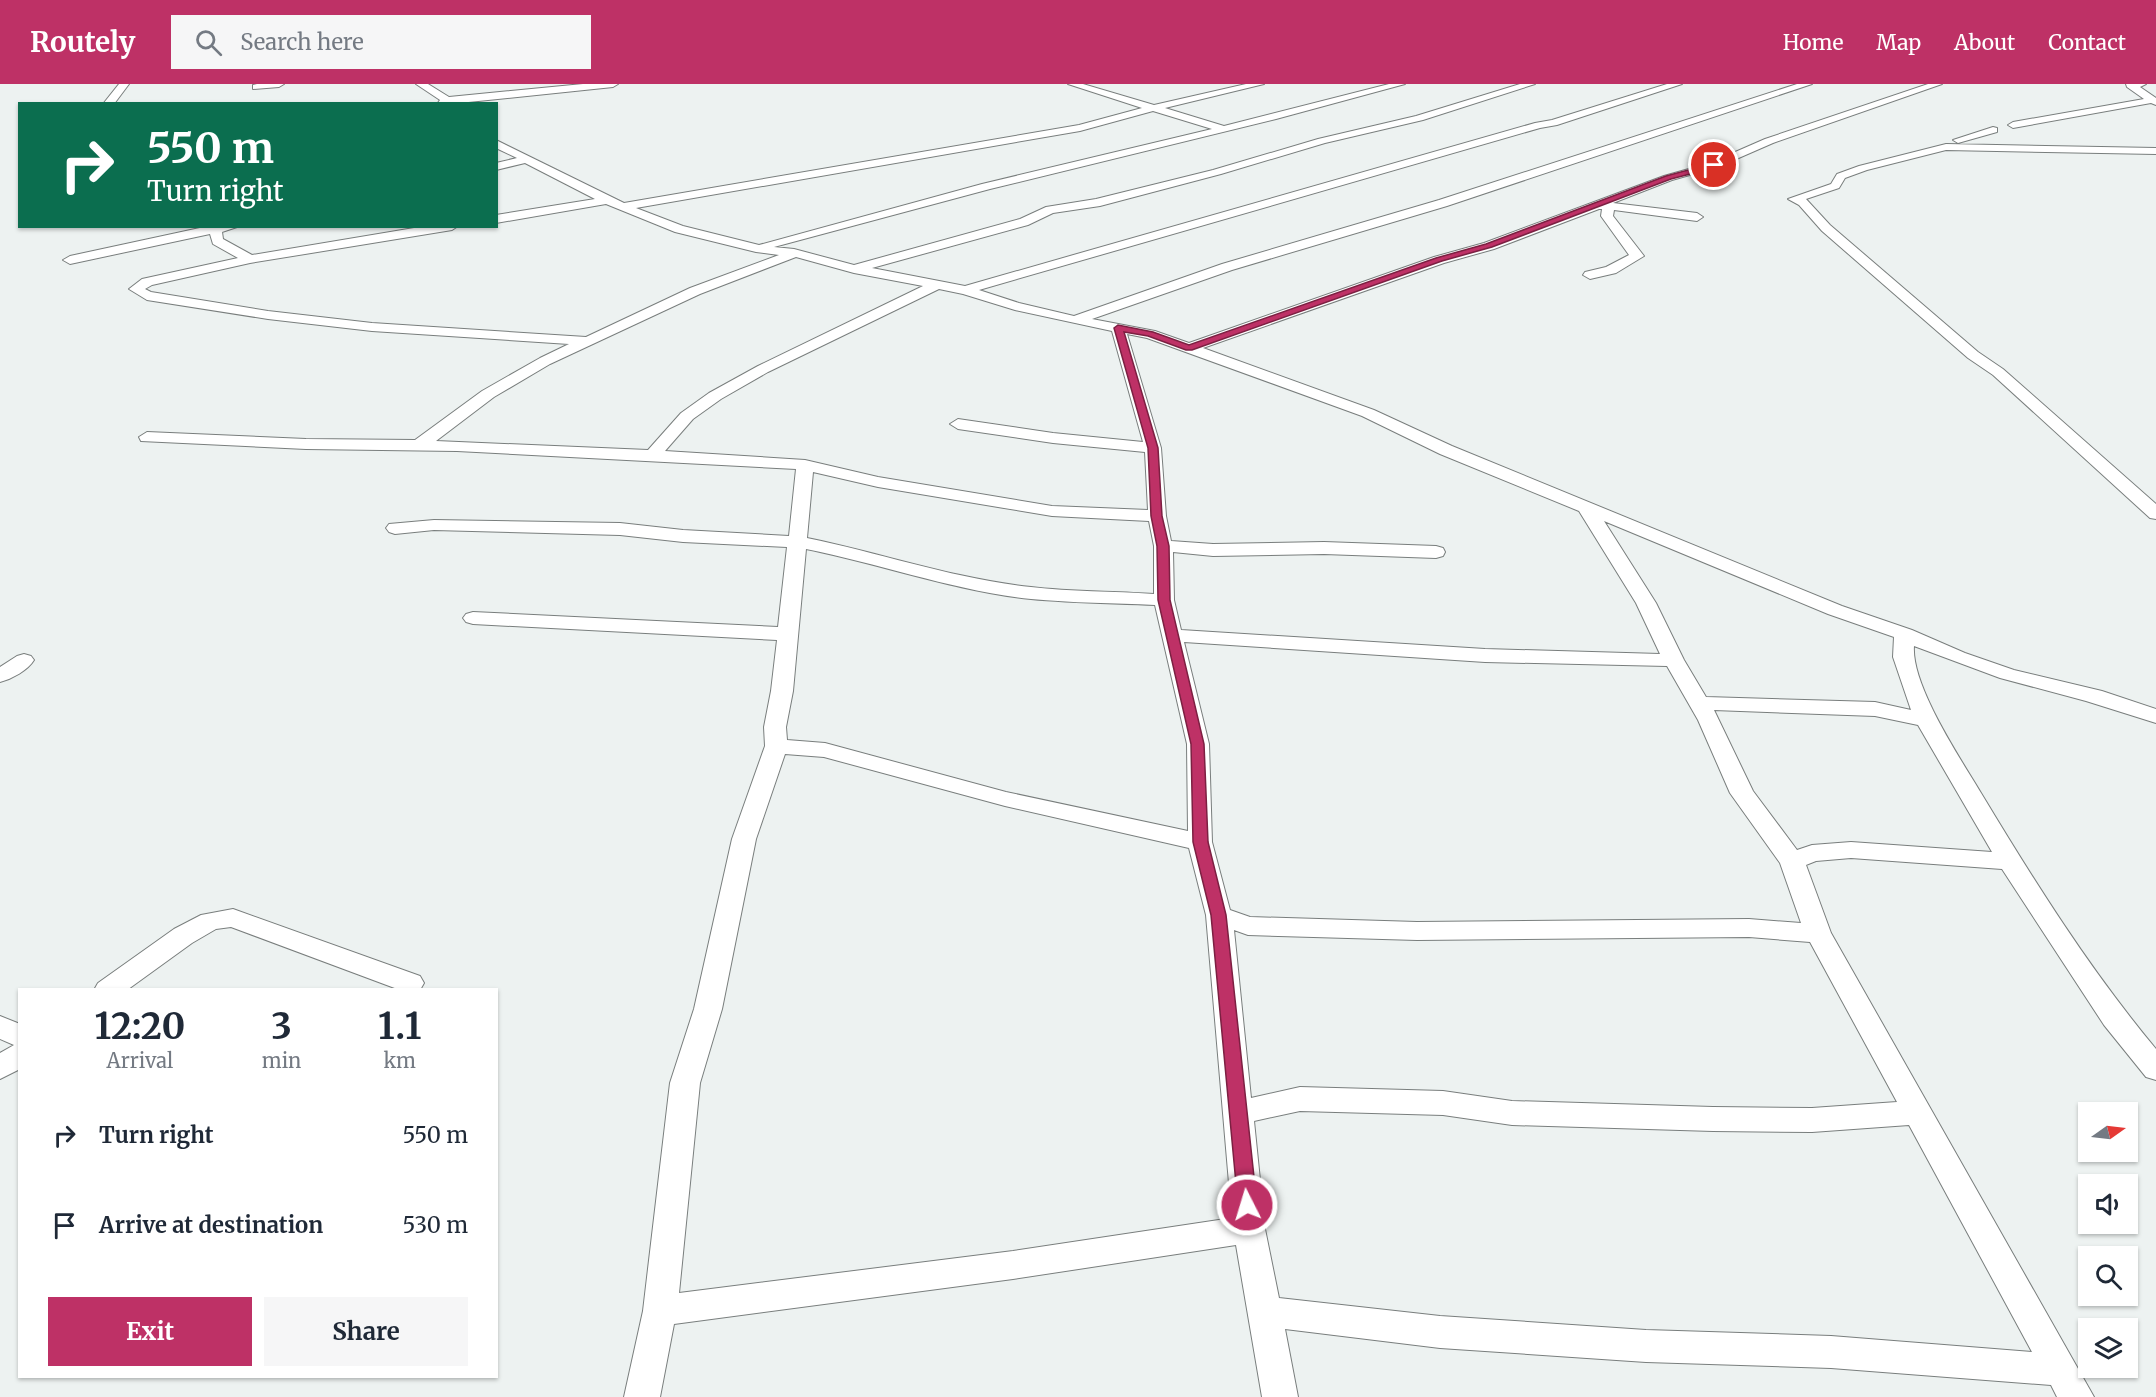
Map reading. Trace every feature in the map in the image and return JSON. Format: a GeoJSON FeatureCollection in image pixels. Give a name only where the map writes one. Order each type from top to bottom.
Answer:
{"type":"FeatureCollection","features":[{"type":"Feature","properties":{"kind":"street"},"geometry":{"type":"LineString","coordinates":[[110,102],[124,84]]}},
{"type":"Feature","properties":{"kind":"street"},"geometry":{"type":"LineString","coordinates":[[256,87],[279,84]]}},
{"type":"Feature","properties":{"kind":"street"},"geometry":{"type":"LineString","coordinates":[[421,84],[444,102],[613,84]]}},
{"type":"Feature","properties":{"kind":"street"},"geometry":{"type":"LineString","coordinates":[[1073,84],[1220,128]]}},
{"type":"Feature","properties":{"kind":"street"},"geometry":{"type":"LineString","coordinates":[[498,219],[615,204],[1080,128],[1259,84]]}},
{"type":"Feature","properties":{"kind":"street"},"geometry":{"type":"LineString","coordinates":[[756,248],[1059,168],[1200,136],[1220,128],[1281,116],[1400,84]]}},
{"type":"Feature","properties":{"kind":"street"},"geometry":{"type":"LineString","coordinates":[[854,269],[1024,222],[1050,210],[1096,203],[1217,172],[1530,84]]}},
{"type":"Feature","properties":{"kind":"street"},"geometry":{"type":"LineString","coordinates":[[966,290],[1151,235],[1403,166],[1446,151],[1553,123],[1677,84]]}},
{"type":"Feature","properties":{"kind":"street"},"geometry":{"type":"LineString","coordinates":[[1075,320],[1227,267],[1454,199],[1807,84]]}},
{"type":"Feature","properties":{"kind":"street"},"geometry":{"type":"LineString","coordinates":[[1189,348],[1439,260],[1489,246],[1603,206],[1668,178],[1714,165],[1769,141],[1937,84]]}},
{"type":"Feature","properties":{"kind":"street"},"geometry":{"type":"LineString","coordinates":[[2130,84],[2155,101]]}},
{"type":"Feature","properties":{"kind":"street"},"geometry":{"type":"LineString","coordinates":[[2013,125],[2155,101]]}},
{"type":"Feature","properties":{"kind":"street"},"geometry":{"type":"LineString","coordinates":[[1946,147],[1963,137],[1993,130]]}},
{"type":"Feature","properties":{"kind":"street"},"geometry":{"type":"LineString","coordinates":[[2156,151],[1946,147],[1863,168],[1841,177],[1835,186],[1794,199],[1803,202],[1826,228],[1973,355],[1998,372],[2085,453],[2156,514]]}},
{"type":"Feature","properties":{"kind":"street"},"geometry":{"type":"LineString","coordinates":[[501,149],[527,159],[615,204],[679,229],[854,269],[966,290],[1015,306],[1150,334],[1368,413],[1446,450],[1835,610],[1905,634],[1958,657],[2007,675],[2094,696],[2156,716]]}},
{"type":"Feature","properties":{"kind":"street"},"geometry":{"type":"LineString","coordinates":[[498,166],[527,159]]}},
{"type":"Feature","properties":{"kind":"street"},"geometry":{"type":"LineString","coordinates":[[1603,206],[1697,217]]}},
{"type":"Feature","properties":{"kind":"street"},"geometry":{"type":"LineString","coordinates":[[1590,275],[1611,270],[1637,256],[1607,216],[1603,206]]}},
{"type":"Feature","properties":{"kind":"street"},"geometry":{"type":"LineString","coordinates":[[70,260],[216,228],[217,240],[250,260]]}},
{"type":"Feature","properties":{"kind":"street"},"geometry":{"type":"LineString","coordinates":[[440,228],[250,260],[147,282],[136,290],[147,296],[268,315],[372,327],[586,341]]}},
{"type":"Feature","properties":{"kind":"street"},"geometry":{"type":"LineString","coordinates":[[420,445],[452,419],[512,378],[695,291],[794,254]]}},
{"type":"Feature","properties":{"kind":"street"},"geometry":{"type":"LineString","coordinates":[[651,457],[687,416],[715,396],[763,369],[936,285]]}},
{"type":"Feature","properties":{"kind":"street"},"geometry":{"type":"LineString","coordinates":[[1118,328],[1153,448],[1156,516],[1163,546],[1164,600],[1198,744],[1200,842],[1219,915],[1249,1229],[1280,1397]]}},
{"type":"Feature","properties":{"kind":"street"},"geometry":{"type":"LineString","coordinates":[[958,424],[1053,438],[1153,448]]}},
{"type":"Feature","properties":{"kind":"street"},"geometry":{"type":"LineString","coordinates":[[147,437],[295,444],[420,445],[806,465],[878,482],[1052,511],[1156,516]]}},
{"type":"Feature","properties":{"kind":"street"},"geometry":{"type":"LineString","coordinates":[[642,1397],[660,1311],[685,1083],[708,1009],[744,839],[776,746],[775,727],[782,691],[806,465]]}},
{"type":"Feature","properties":{"kind":"street"},"geometry":{"type":"LineString","coordinates":[[1585,506],[1646,603],[1674,660],[1700,703],[1742,793],[1792,861],[1818,933],[2068,1383]]}},
{"type":"Feature","properties":{"kind":"street"},"geometry":{"type":"LineString","coordinates":[[395,528],[434,525],[620,530],[797,542],[862,555],[954,579],[1030,593],[1164,600]]}},
{"type":"Feature","properties":{"kind":"street"},"geometry":{"type":"LineString","coordinates":[[1163,546],[1213,550],[1324,548],[1436,552]]}},
{"type":"Feature","properties":{"kind":"street"},"geometry":{"type":"LineString","coordinates":[[473,618],[788,634]]}},
{"type":"Feature","properties":{"kind":"street"},"geometry":{"type":"LineString","coordinates":[[1905,634],[1904,657],[1926,720],[2010,861],[2114,1018],[2156,1070]]}},
{"type":"Feature","properties":{"kind":"street"},"geometry":{"type":"LineString","coordinates":[[1171,635],[1467,654],[1591,660],[1674,660]]}},
{"type":"Feature","properties":{"kind":"street"},"geometry":{"type":"LineString","coordinates":[[0,676],[24,660]]}},
{"type":"Feature","properties":{"kind":"street"},"geometry":{"type":"LineString","coordinates":[[1700,703],[1875,709],[1926,720]]}},
{"type":"Feature","properties":{"kind":"street"},"geometry":{"type":"LineString","coordinates":[[776,746],[825,750],[1005,799],[1200,842]]}},
{"type":"Feature","properties":{"kind":"street"},"geometry":{"type":"LineString","coordinates":[[1792,861],[1812,853],[1851,850],[2010,861]]}},
{"type":"Feature","properties":{"kind":"street"},"geometry":{"type":"LineString","coordinates":[[1219,915],[1248,926],[1406,931],[1749,928],[1818,933]]}},
{"type":"Feature","properties":{"kind":"street"},"geometry":{"type":"LineString","coordinates":[[111,988],[183,936],[210,921],[233,918],[410,983]]}},
{"type":"Feature","properties":{"kind":"street"},"geometry":{"type":"LineString","coordinates":[[0,1027],[18,1035]]}},
{"type":"Feature","properties":{"kind":"street"},"geometry":{"type":"LineString","coordinates":[[0,1068],[18,1055]]}},
{"type":"Feature","properties":{"kind":"street"},"geometry":{"type":"LineString","coordinates":[[1239,1112],[1300,1099],[1443,1103],[1512,1113],[1713,1119],[1812,1120],[1918,1113]]}},
{"type":"Feature","properties":{"kind":"street"},"geometry":{"type":"LineString","coordinates":[[660,1311],[1013,1265],[1249,1229]]}},
{"type":"Feature","properties":{"kind":"street"},"geometry":{"type":"LineString","coordinates":[[1265,1312],[1440,1332],[1646,1346],[1831,1352],[2068,1383]]}},
{"type":"Feature","properties":{"kind":"route"},"geometry":{"type":"LineString","coordinates":[[1247,1205],[1219,915],[1200,842],[1198,744],[1164,600],[1163,546],[1156,516],[1153,448],[1118,328],[1150,334],[1189,348],[1439,260],[1489,246],[1668,178],[1714,165]]}}]}
